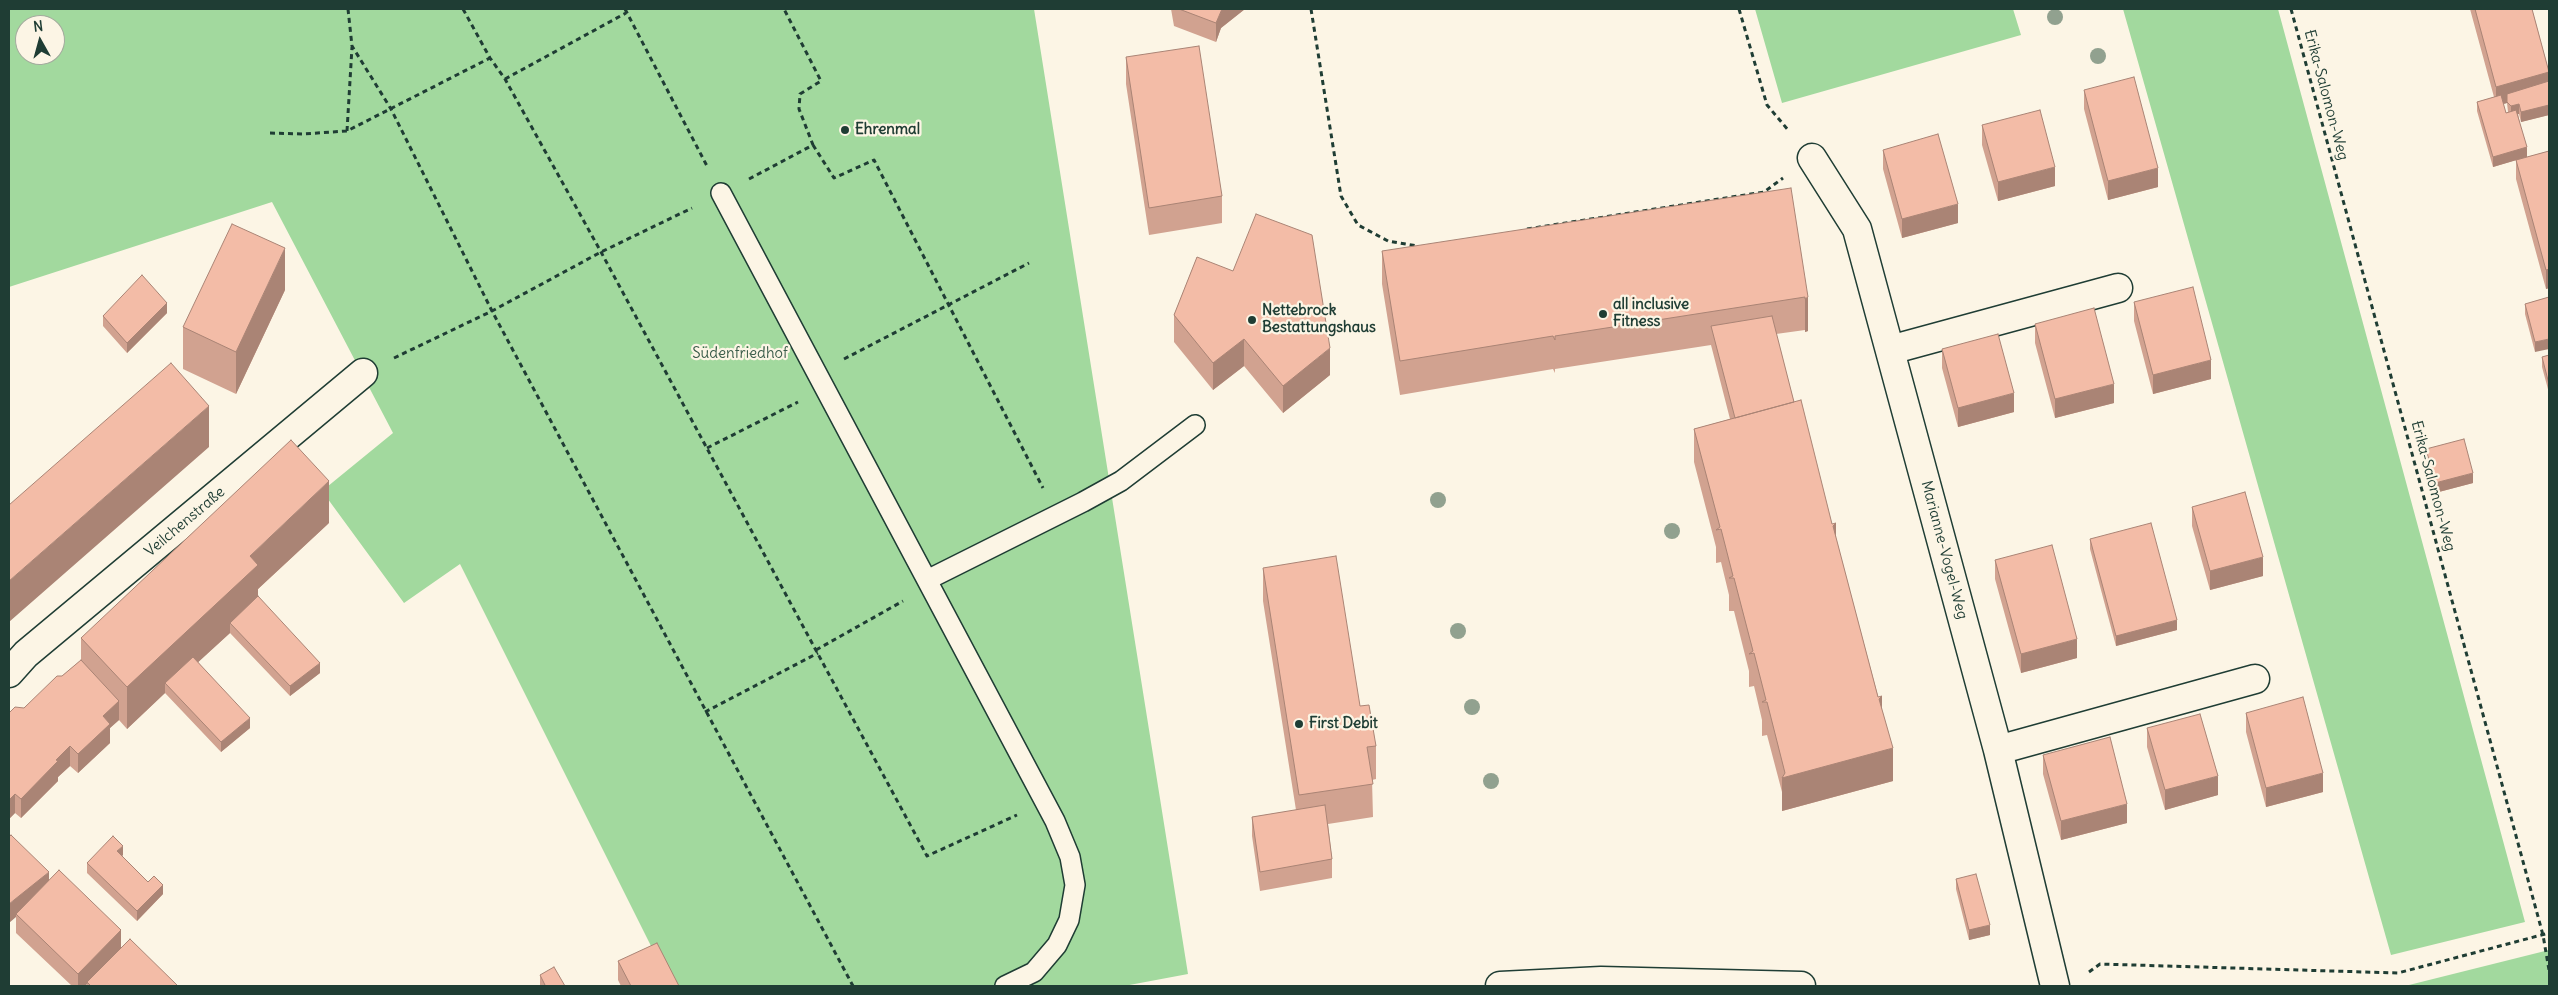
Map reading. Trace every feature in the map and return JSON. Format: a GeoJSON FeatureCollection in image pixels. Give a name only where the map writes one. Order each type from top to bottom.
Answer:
{"type":"FeatureCollection","features":[{"type":"Feature","properties":{"kind":"street","name":"Marianne-Vogel-Weg"},"geometry":{"type":"LineString","coordinates":[[1812,158],[1857,229],[1998,750],[2055,986]]}},
{"type":"Feature","properties":{"kind":"street"},"geometry":{"type":"LineString","coordinates":[[1890,350],[2118,288]]}},
{"type":"Feature","properties":{"kind":"street","name":"Veilchenstraße"},"geometry":{"type":"LineString","coordinates":[[9,673],[26,654],[363,373]]}},
{"type":"Feature","properties":{"kind":"street"},"geometry":{"type":"LineString","coordinates":[[1998,750],[2254,679]]}},
{"type":"Feature","properties":{"kind":"street"},"geometry":{"type":"LineString","coordinates":[[1500,986],[1601,981],[1801,986]]}},
{"type":"Feature","properties":{"kind":"lane"},"geometry":{"type":"LineString","coordinates":[[721,193],[1045,802],[1070,857],[1074,885],[1069,920],[1057,945],[1034,972],[1005,986]]}},
{"type":"Feature","properties":{"kind":"lane"},"geometry":{"type":"LineString","coordinates":[[928,583],[1121,481],[1195,425]]}},
{"type":"Feature","properties":{"kind":"path"},"geometry":{"type":"LineString","coordinates":[[347,130],[352,46],[348,9]]}},
{"type":"Feature","properties":{"kind":"path"},"geometry":{"type":"LineString","coordinates":[[463,9],[490,58],[505,79],[601,252],[927,856],[1045,802]]}},
{"type":"Feature","properties":{"kind":"path"},"geometry":{"type":"LineString","coordinates":[[625,9],[721,193]]}},
{"type":"Feature","properties":{"kind":"path"},"geometry":{"type":"LineString","coordinates":[[784,9],[821,81],[800,94],[799,109],[813,145],[834,178],[874,160],[1056,516]]}},
{"type":"Feature","properties":{"kind":"path"},"geometry":{"type":"LineString","coordinates":[[1310,9],[1341,196],[1358,225],[1388,241],[1413,246],[1423,245]]}},
{"type":"Feature","properties":{"kind":"path"},"geometry":{"type":"LineString","coordinates":[[1520,230],[1764,192],[1812,158],[1767,105],[1739,9]]}},
{"type":"Feature","properties":{"kind":"path","name":"Erika-Salomon-Weg"},"geometry":{"type":"LineString","coordinates":[[2291,9],[2543,935],[2549,970]]}},
{"type":"Feature","properties":{"kind":"path"},"geometry":{"type":"LineString","coordinates":[[505,79],[626,14]]}},
{"type":"Feature","properties":{"kind":"path"},"geometry":{"type":"LineString","coordinates":[[352,46],[391,109],[492,311],[853,986]]}},
{"type":"Feature","properties":{"kind":"path"},"geometry":{"type":"LineString","coordinates":[[270,133],[302,134],[347,130],[490,58]]}},
{"type":"Feature","properties":{"kind":"path"},"geometry":{"type":"LineString","coordinates":[[363,373],[492,311],[601,252],[813,145]]}},
{"type":"Feature","properties":{"kind":"path"},"geometry":{"type":"LineString","coordinates":[[707,448],[948,305],[1029,263]]}},
{"type":"Feature","properties":{"kind":"path"},"geometry":{"type":"LineString","coordinates":[[705,712],[817,652],[928,583]]}},
{"type":"Feature","properties":{"kind":"path"},"geometry":{"type":"LineString","coordinates":[[2084,975],[2100,964],[2398,973],[2549,933]]}},
{"type":"Feature","properties":{"kind":"green space","name":"Südenfriedhof"},"geometry":{"type":"Polygon","coordinates":[[[9,9],[1034,9],[1188,974],[1124,986],[671,986],[460,564],[404,603],[322,491],[393,433],[272,202],[9,287],[9,9]]]}},
{"type":"Feature","properties":{"kind":"green space"},"geometry":{"type":"Polygon","coordinates":[[[1755,9],[2013,9],[2021,35],[1782,103],[1755,9]]]}},
{"type":"Feature","properties":{"kind":"green space"},"geometry":{"type":"Polygon","coordinates":[[[2123,9],[2278,9],[2525,922],[2391,955],[2123,9]]]}},
{"type":"Feature","properties":{"kind":"green space"},"geometry":{"type":"Polygon","coordinates":[[[2549,950],[2549,986],[2405,986],[2549,950]]]}},
{"type":"Feature","properties":{"kind":"building"},"geometry":{"type":"Polygon","coordinates":[[[1179,9],[1222,9],[1216,23],[1179,9]]]}},
{"type":"Feature","properties":{"kind":"building"},"geometry":{"type":"Polygon","coordinates":[[[2475,9],[2532,9],[2549,72],[2496,87],[2475,9]]]}},
{"type":"Feature","properties":{"kind":"building"},"geometry":{"type":"Polygon","coordinates":[[[1199,46],[1222,196],[1149,208],[1126,57],[1199,46]]]}},
{"type":"Feature","properties":{"kind":"building"},"geometry":{"type":"Polygon","coordinates":[[[2134,77],[2158,168],[2108,181],[2084,90],[2134,77]]]}},
{"type":"Feature","properties":{"kind":"building"},"geometry":{"type":"Polygon","coordinates":[[[2549,81],[2549,105],[2521,112],[2519,104],[2511,106],[2507,102],[2507,94],[2549,81]]]}},
{"type":"Feature","properties":{"kind":"building"},"geometry":{"type":"Polygon","coordinates":[[[2501,95],[2506,113],[2516,110],[2527,147],[2493,157],[2477,102],[2501,95]]]}},
{"type":"Feature","properties":{"kind":"building"},"geometry":{"type":"Polygon","coordinates":[[[2040,110],[2055,167],[1998,182],[1982,125],[2040,110]]]}},
{"type":"Feature","properties":{"kind":"building"},"geometry":{"type":"Polygon","coordinates":[[[1938,134],[1958,204],[1902,219],[1883,150],[1938,134]]]}},
{"type":"Feature","properties":{"kind":"building"},"geometry":{"type":"Polygon","coordinates":[[[2549,151],[2549,269],[2546,270],[2516,160],[2549,151]]]}},
{"type":"Feature","properties":{"kind":"building"},"geometry":{"type":"Polygon","coordinates":[[[1791,188],[1808,297],[1805,299],[1805,297],[1555,336],[1555,340],[1553,336],[1400,361],[1382,251],[1791,188]]]}},
{"type":"Feature","properties":{"kind":"building","name":"Nettebrock Bestattungshaus"},"geometry":{"type":"Polygon","coordinates":[[[1256,214],[1312,235],[1330,348],[1283,386],[1244,339],[1213,363],[1174,315],[1197,257],[1233,271],[1256,214]]]}},
{"type":"Feature","properties":{"kind":"building"},"geometry":{"type":"Polygon","coordinates":[[[232,224],[285,248],[236,352],[183,327],[232,224]]]}},
{"type":"Feature","properties":{"kind":"building"},"geometry":{"type":"Polygon","coordinates":[[[142,275],[167,303],[127,343],[103,316],[142,275]]]}},
{"type":"Feature","properties":{"kind":"building"},"geometry":{"type":"Polygon","coordinates":[[[2193,287],[2211,360],[2153,375],[2134,302],[2193,287]]]}},
{"type":"Feature","properties":{"kind":"building"},"geometry":{"type":"Polygon","coordinates":[[[2549,297],[2549,339],[2535,342],[2525,304],[2549,297]]]}},
{"type":"Feature","properties":{"kind":"building"},"geometry":{"type":"Polygon","coordinates":[[[2094,308],[2114,384],[2055,399],[2035,324],[2094,308]]]}},
{"type":"Feature","properties":{"kind":"building"},"geometry":{"type":"Polygon","coordinates":[[[1772,316],[1794,402],[1735,418],[1711,326],[1772,316]]]}},
{"type":"Feature","properties":{"kind":"building"},"geometry":{"type":"Polygon","coordinates":[[[1998,334],[2014,393],[1958,408],[1942,349],[1998,334]]]}},
{"type":"Feature","properties":{"kind":"building"},"geometry":{"type":"Polygon","coordinates":[[[2549,355],[2549,384],[2542,357],[2549,355]]]}},
{"type":"Feature","properties":{"kind":"building"},"geometry":{"type":"Polygon","coordinates":[[[171,363],[209,406],[9,581],[9,505],[171,363]]]}},
{"type":"Feature","properties":{"kind":"building"},"geometry":{"type":"Polygon","coordinates":[[[1801,400],[1832,524],[1836,523],[1833,526],[1878,697],[1882,696],[1879,699],[1893,748],[1782,778],[1785,773],[1767,702],[1762,702],[1766,700],[1754,653],[1749,654],[1753,651],[1734,578],[1729,578],[1733,576],[1721,529],[1716,530],[1720,527],[1694,429],[1801,400]]]}},
{"type":"Feature","properties":{"kind":"building"},"geometry":{"type":"Polygon","coordinates":[[[2464,439],[2473,473],[2435,483],[2426,449],[2464,439]]]}},
{"type":"Feature","properties":{"kind":"building"},"geometry":{"type":"Polygon","coordinates":[[[291,440],[329,481],[250,556],[258,565],[127,687],[81,638],[291,440]]]}},
{"type":"Feature","properties":{"kind":"building"},"geometry":{"type":"Polygon","coordinates":[[[2245,492],[2263,557],[2210,571],[2192,507],[2245,492]]]}},
{"type":"Feature","properties":{"kind":"building"},"geometry":{"type":"Polygon","coordinates":[[[2151,523],[2177,620],[2116,636],[2090,539],[2151,523]]]}},
{"type":"Feature","properties":{"kind":"building"},"geometry":{"type":"Polygon","coordinates":[[[2052,545],[2077,639],[2021,654],[1995,560],[2052,545]]]}},
{"type":"Feature","properties":{"kind":"building"},"geometry":{"type":"Polygon","coordinates":[[[1336,556],[1360,706],[1369,705],[1376,746],[1367,747],[1373,784],[1299,795],[1263,568],[1336,556]]]}},
{"type":"Feature","properties":{"kind":"building"},"geometry":{"type":"Polygon","coordinates":[[[258,596],[320,663],[290,686],[230,623],[258,596]]]}},
{"type":"Feature","properties":{"kind":"building"},"geometry":{"type":"Polygon","coordinates":[[[193,657],[250,718],[221,742],[165,683],[193,657]]]}},
{"type":"Feature","properties":{"kind":"building"},"geometry":{"type":"Polygon","coordinates":[[[81,660],[119,701],[103,716],[110,724],[78,754],[70,746],[21,799],[15,794],[10,799],[9,713],[15,707],[24,708],[57,676],[62,676],[81,660]]]}},
{"type":"Feature","properties":{"kind":"building"},"geometry":{"type":"Polygon","coordinates":[[[2303,697],[2323,773],[2266,788],[2246,713],[2303,697]]]}},
{"type":"Feature","properties":{"kind":"building"},"geometry":{"type":"Polygon","coordinates":[[[2200,714],[2218,776],[2165,790],[2147,728],[2200,714]]]}},
{"type":"Feature","properties":{"kind":"building"},"geometry":{"type":"Polygon","coordinates":[[[2110,737],[2127,804],[2061,821],[2043,755],[2110,737]]]}},
{"type":"Feature","properties":{"kind":"building"},"geometry":{"type":"Polygon","coordinates":[[[1325,805],[1332,859],[1260,872],[1252,817],[1325,805]]]}},
{"type":"Feature","properties":{"kind":"building"},"geometry":{"type":"Polygon","coordinates":[[[11,835],[49,872],[9,904],[9,837],[11,835]]]}},
{"type":"Feature","properties":{"kind":"building"},"geometry":{"type":"Polygon","coordinates":[[[113,836],[123,846],[117,851],[148,882],[154,876],[163,885],[137,911],[87,863],[113,836]]]}},
{"type":"Feature","properties":{"kind":"building"},"geometry":{"type":"Polygon","coordinates":[[[59,870],[121,930],[78,974],[16,914],[59,870]]]}},
{"type":"Feature","properties":{"kind":"building"},"geometry":{"type":"Polygon","coordinates":[[[1976,874],[1990,925],[1969,930],[1956,879],[1976,874]]]}},
{"type":"Feature","properties":{"kind":"building"},"geometry":{"type":"Polygon","coordinates":[[[130,939],[178,986],[91,986],[87,982],[130,939]]]}},
{"type":"Feature","properties":{"kind":"building"},"geometry":{"type":"Polygon","coordinates":[[[657,943],[679,986],[631,986],[618,961],[657,943]]]}},
{"type":"Feature","properties":{"kind":"building"},"geometry":{"type":"Polygon","coordinates":[[[554,967],[565,986],[543,986],[545,985],[540,975],[554,967]]]}},
{"type":"Feature","properties":{"kind":"place","name":"Ehrenmal"},"geometry":{"type":"Point","coordinates":[845,130]}},
{"type":"Feature","properties":{"kind":"place","name":"all inclusive Fitness"},"geometry":{"type":"Point","coordinates":[1603,314]}},
{"type":"Feature","properties":{"kind":"place","name":"Nettebrock Bestattungshaus"},"geometry":{"type":"Point","coordinates":[1252,320]}},
{"type":"Feature","properties":{"kind":"place","name":"First Debit"},"geometry":{"type":"Point","coordinates":[1299,724]}}]}
